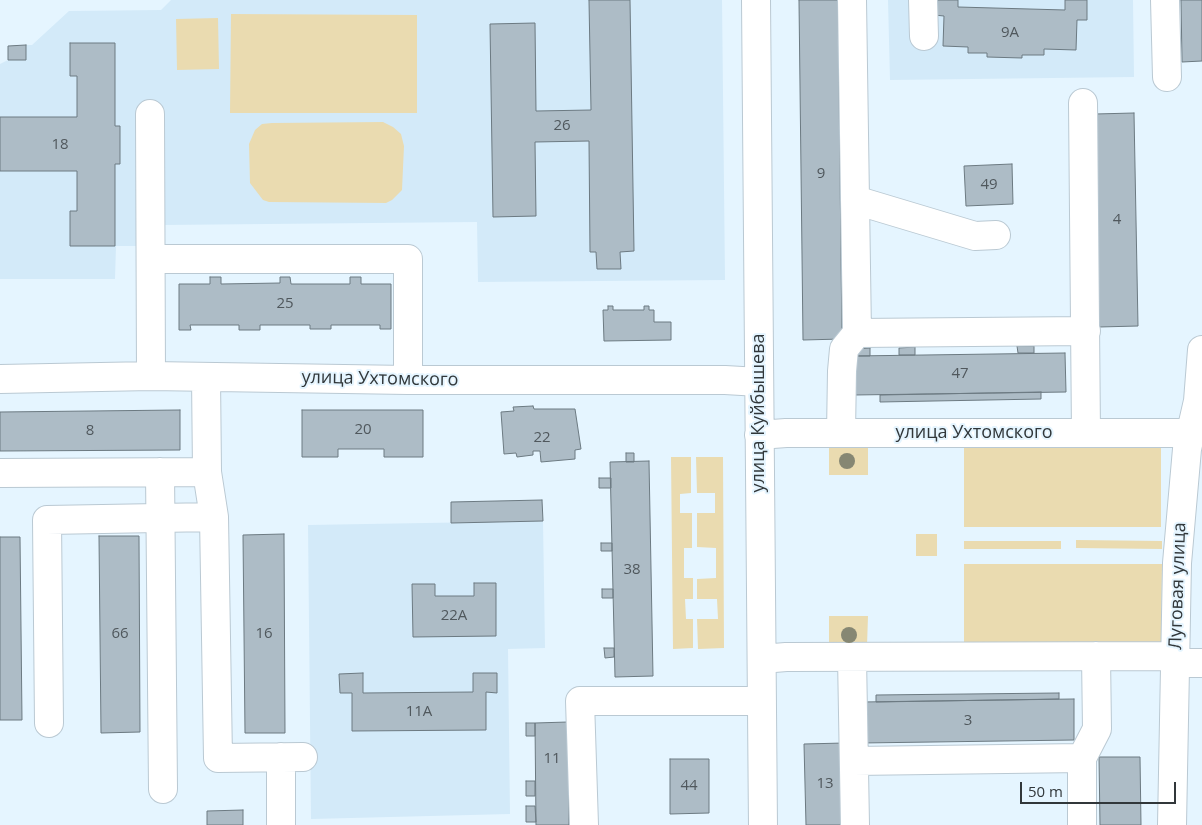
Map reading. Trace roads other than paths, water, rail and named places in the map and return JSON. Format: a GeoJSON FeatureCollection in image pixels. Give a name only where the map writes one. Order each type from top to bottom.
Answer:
{"type":"FeatureCollection","features":[{"type":"Feature","properties":{"kind":"street","name":"улица Куйбышева"},"geometry":{"type":"LineString","coordinates":[[756,0],[764,825]]}},
{"type":"Feature","properties":{"kind":"street"},"geometry":{"type":"LineString","coordinates":[[841,433],[844,349],[857,333],[852,0]]}},
{"type":"Feature","properties":{"kind":"street"},"geometry":{"type":"LineString","coordinates":[[923,0],[924,36]]}},
{"type":"Feature","properties":{"kind":"street"},"geometry":{"type":"LineString","coordinates":[[1166,0],[1167,77]]}},
{"type":"Feature","properties":{"kind":"street"},"geometry":{"type":"LineString","coordinates":[[1083,103],[1086,433]]}},
{"type":"Feature","properties":{"kind":"street"},"geometry":{"type":"LineString","coordinates":[[150,114],[151,376]]}},
{"type":"Feature","properties":{"kind":"street"},"geometry":{"type":"LineString","coordinates":[[855,200],[975,236],[996,235]]}},
{"type":"Feature","properties":{"kind":"street"},"geometry":{"type":"LineString","coordinates":[[151,259],[408,259],[408,380]]}},
{"type":"Feature","properties":{"kind":"street"},"geometry":{"type":"LineString","coordinates":[[857,333],[1086,331]]}},
{"type":"Feature","properties":{"kind":"street","name":"Луговая улица"},"geometry":{"type":"LineString","coordinates":[[1172,825],[1177,563],[1198,401],[1202,350]]}},
{"type":"Feature","properties":{"kind":"street","name":"улица Ухтомского"},"geometry":{"type":"LineString","coordinates":[[0,379],[151,376],[408,380],[726,380],[759,382]]}},
{"type":"Feature","properties":{"kind":"street"},"geometry":{"type":"LineString","coordinates":[[206,377],[207,472],[214,517],[218,758],[292,757],[281,825]]}},
{"type":"Feature","properties":{"kind":"street","name":"улица Ухтомского"},"geometry":{"type":"LineString","coordinates":[[760,435],[841,433],[1086,433],[1195,423]]}},
{"type":"Feature","properties":{"kind":"street"},"geometry":{"type":"LineString","coordinates":[[160,472],[163,789]]}},
{"type":"Feature","properties":{"kind":"street"},"geometry":{"type":"LineString","coordinates":[[0,474],[207,472]]}},
{"type":"Feature","properties":{"kind":"street"},"geometry":{"type":"LineString","coordinates":[[49,723],[47,520],[214,517]]}},
{"type":"Feature","properties":{"kind":"street"},"geometry":{"type":"LineString","coordinates":[[1082,825],[1082,758],[1097,729],[1096,656]]}},
{"type":"Feature","properties":{"kind":"street"},"geometry":{"type":"LineString","coordinates":[[762,659],[1096,656],[1202,663]]}},
{"type":"Feature","properties":{"kind":"street"},"geometry":{"type":"LineString","coordinates":[[852,657],[855,825]]}},
{"type":"Feature","properties":{"kind":"street"},"geometry":{"type":"LineString","coordinates":[[584,825],[580,700],[762,701]]}},
{"type":"Feature","properties":{"kind":"street"},"geometry":{"type":"LineString","coordinates":[[854,761],[1082,758]]}}]}
